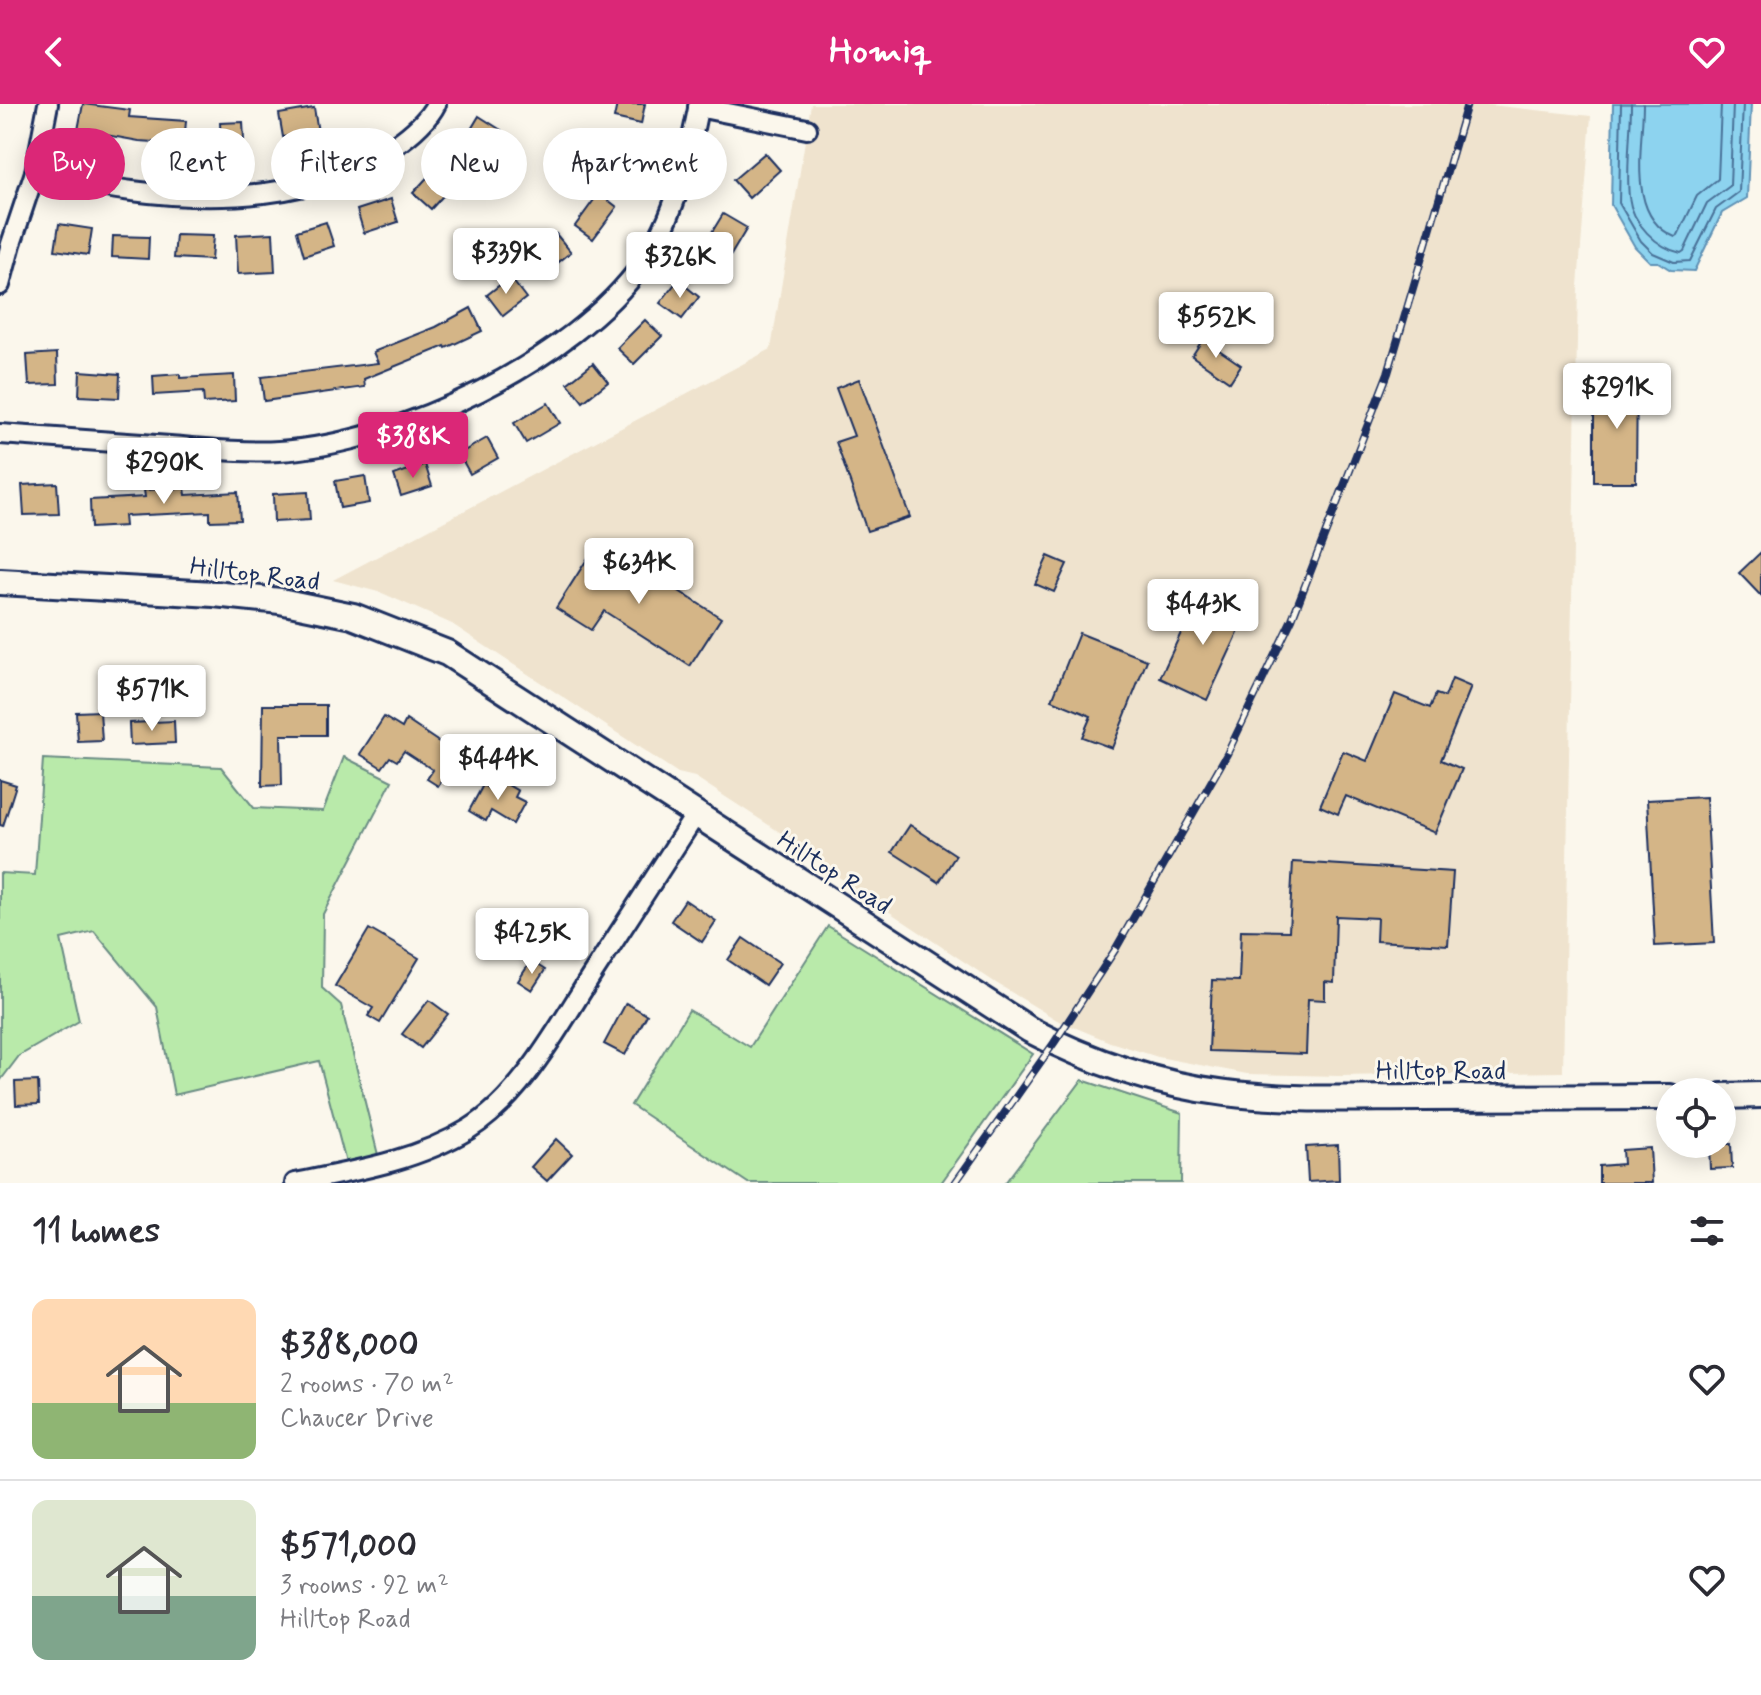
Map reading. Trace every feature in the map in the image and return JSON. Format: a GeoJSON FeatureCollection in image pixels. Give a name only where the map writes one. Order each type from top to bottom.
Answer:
{"type":"FeatureCollection","features":[{"type":"Feature","properties":{"kind":"main road","name":"Hilltop Road"},"geometry":{"type":"LineString","coordinates":[[0,582],[214,594],[280,601],[353,616],[447,653],[1030,1030],[1063,1047],[1165,1082],[1235,1094],[1332,1098],[1656,1097]]}},
{"type":"Feature","properties":{"kind":"main road"},"geometry":{"type":"LineString","coordinates":[[1736,1096],[1761,1095]]}},
{"type":"Feature","properties":{"kind":"street"},"geometry":{"type":"LineString","coordinates":[[43,128],[48,104]]}},
{"type":"Feature","properties":{"kind":"street"},"geometry":{"type":"LineString","coordinates":[[125,190],[194,197],[244,195],[294,188],[371,163],[406,138],[431,115],[436,104]]}},
{"type":"Feature","properties":{"kind":"street"},"geometry":{"type":"LineString","coordinates":[[0,434],[280,451],[385,432],[434,414],[505,378],[569,335],[608,302],[643,264],[669,217],[689,150],[698,106],[807,129]]}},
{"type":"Feature","properties":{"kind":"street"},"geometry":{"type":"LineString","coordinates":[[0,285],[26,200]]}},
{"type":"Feature","properties":{"kind":"street"},"geometry":{"type":"LineString","coordinates":[[295,1183],[367,1169],[441,1144],[471,1128],[496,1108],[555,1035],[696,814]]}},
{"type":"Feature","properties":{"kind":"shaded area"},"geometry":{"type":"Polygon","coordinates":[[[811,104],[1481,104],[1591,116],[1578,286],[1563,1072],[1339,1076],[1247,1074],[1158,1057],[1110,1042],[1057,1020],[996,983],[852,887],[784,835],[695,777],[678,773],[452,624],[382,593],[333,580],[771,349],[811,104]]]}},
{"type":"Feature","properties":{"kind":"green space"},"geometry":{"type":"Polygon","coordinates":[[[344,757],[392,781],[323,914],[322,988],[341,1005],[378,1155],[346,1163],[319,1061],[174,1095],[157,1007],[94,931],[61,939],[79,1021],[19,1056],[0,1081],[0,873],[35,875],[43,759],[221,767],[254,808],[323,811],[344,757]]]}},
{"type":"Feature","properties":{"kind":"green space"},"geometry":{"type":"Polygon","coordinates":[[[828,926],[1033,1054],[941,1183],[748,1183],[631,1105],[689,1010],[750,1047],[828,926]]]}},
{"type":"Feature","properties":{"kind":"green space"},"geometry":{"type":"Polygon","coordinates":[[[1082,1080],[1182,1113],[1181,1183],[1005,1183],[1082,1080]]]}},
{"type":"Feature","properties":{"kind":"water"},"geometry":{"type":"Polygon","coordinates":[[[1613,104],[1751,104],[1747,198],[1722,213],[1694,271],[1671,270],[1658,262],[1650,262],[1635,247],[1611,205],[1613,104]]]}},
{"type":"Feature","properties":{"kind":"building"},"geometry":{"type":"Polygon","coordinates":[[[83,104],[130,110],[129,117],[186,121],[185,128],[141,128],[141,141],[125,138],[125,128],[78,128],[83,104]]]}},
{"type":"Feature","properties":{"kind":"building"},"geometry":{"type":"Polygon","coordinates":[[[617,104],[645,104],[641,124],[614,118],[617,104]]]}},
{"type":"Feature","properties":{"kind":"building"},"geometry":{"type":"Polygon","coordinates":[[[314,108],[317,128],[281,128],[279,114],[314,108]]]}},
{"type":"Feature","properties":{"kind":"building"},"geometry":{"type":"Polygon","coordinates":[[[479,116],[498,128],[472,128],[479,116]]]}},
{"type":"Feature","properties":{"kind":"building"},"geometry":{"type":"Polygon","coordinates":[[[243,122],[243,128],[220,128],[220,123],[243,122]]]}},
{"type":"Feature","properties":{"kind":"building"},"geometry":{"type":"Polygon","coordinates":[[[765,153],[780,170],[749,198],[733,180],[765,153]]]}},
{"type":"Feature","properties":{"kind":"building"},"geometry":{"type":"Polygon","coordinates":[[[421,184],[421,200],[439,200],[431,209],[413,193],[421,184]]]}},
{"type":"Feature","properties":{"kind":"building"},"geometry":{"type":"Polygon","coordinates":[[[391,200],[398,222],[364,233],[357,210],[391,200]]]}},
{"type":"Feature","properties":{"kind":"building"},"geometry":{"type":"Polygon","coordinates":[[[594,200],[608,200],[617,207],[593,239],[575,226],[594,200]]]}},
{"type":"Feature","properties":{"kind":"building"},"geometry":{"type":"Polygon","coordinates":[[[723,214],[747,228],[725,265],[701,250],[723,214]]]}},
{"type":"Feature","properties":{"kind":"building"},"geometry":{"type":"Polygon","coordinates":[[[326,222],[334,246],[304,256],[297,231],[326,222]]]}},
{"type":"Feature","properties":{"kind":"building"},"geometry":{"type":"Polygon","coordinates":[[[59,224],[92,229],[88,255],[55,250],[59,224]]]}},
{"type":"Feature","properties":{"kind":"building"},"geometry":{"type":"Polygon","coordinates":[[[273,233],[275,272],[238,274],[236,235],[273,233]]]}},
{"type":"Feature","properties":{"kind":"building"},"geometry":{"type":"Polygon","coordinates":[[[556,234],[571,252],[544,274],[529,256],[556,234]]]}},
{"type":"Feature","properties":{"kind":"building"},"geometry":{"type":"Polygon","coordinates":[[[176,235],[213,236],[211,260],[174,258],[176,235]]]}},
{"type":"Feature","properties":{"kind":"building"},"geometry":{"type":"Polygon","coordinates":[[[113,236],[149,237],[148,259],[112,257],[113,236]]]}},
{"type":"Feature","properties":{"kind":"building"},"geometry":{"type":"Polygon","coordinates":[[[510,277],[526,298],[503,316],[487,295],[510,277]]]}},
{"type":"Feature","properties":{"kind":"building"},"geometry":{"type":"Polygon","coordinates":[[[678,280],[699,297],[682,319],[660,303],[678,280]]]}},
{"type":"Feature","properties":{"kind":"building"},"geometry":{"type":"Polygon","coordinates":[[[471,308],[482,331],[364,379],[365,387],[264,401],[261,377],[378,363],[373,352],[436,327],[471,308]]]}},
{"type":"Feature","properties":{"kind":"building"},"geometry":{"type":"Polygon","coordinates":[[[645,320],[662,336],[634,364],[617,348],[645,320]]]}},
{"type":"Feature","properties":{"kind":"building"},"geometry":{"type":"Polygon","coordinates":[[[1203,339],[1241,365],[1230,382],[1192,356],[1203,339]]]}},
{"type":"Feature","properties":{"kind":"building"},"geometry":{"type":"Polygon","coordinates":[[[57,353],[58,384],[29,385],[27,355],[57,353]]]}},
{"type":"Feature","properties":{"kind":"building"},"geometry":{"type":"Polygon","coordinates":[[[593,363],[608,382],[583,402],[568,383],[593,363]]]}},
{"type":"Feature","properties":{"kind":"building"},"geometry":{"type":"Polygon","coordinates":[[[80,371],[120,374],[119,398],[79,396],[80,371]]]}},
{"type":"Feature","properties":{"kind":"building"},"geometry":{"type":"Polygon","coordinates":[[[1607,372],[1637,372],[1636,482],[1594,482],[1594,413],[1606,413],[1607,372]]]}},
{"type":"Feature","properties":{"kind":"building"},"geometry":{"type":"Polygon","coordinates":[[[180,374],[180,378],[234,375],[235,401],[204,403],[203,392],[154,395],[153,376],[180,374]]]}},
{"type":"Feature","properties":{"kind":"building"},"geometry":{"type":"Polygon","coordinates":[[[859,379],[910,517],[867,531],[836,442],[854,436],[836,388],[859,379]]]}},
{"type":"Feature","properties":{"kind":"building"},"geometry":{"type":"Polygon","coordinates":[[[548,403],[560,423],[526,443],[514,423],[548,403]]]}},
{"type":"Feature","properties":{"kind":"building"},"geometry":{"type":"Polygon","coordinates":[[[487,438],[498,458],[470,474],[459,454],[487,438]]]}},
{"type":"Feature","properties":{"kind":"building"},"geometry":{"type":"Polygon","coordinates":[[[425,464],[432,486],[401,496],[394,475],[425,464]]]}},
{"type":"Feature","properties":{"kind":"building"},"geometry":{"type":"Polygon","coordinates":[[[365,476],[369,503],[340,508],[335,481],[365,476]]]}},
{"type":"Feature","properties":{"kind":"building"},"geometry":{"type":"Polygon","coordinates":[[[57,483],[59,514],[24,515],[22,485],[57,483]]]}},
{"type":"Feature","properties":{"kind":"building"},"geometry":{"type":"Polygon","coordinates":[[[185,488],[186,495],[238,492],[240,520],[210,521],[210,512],[124,516],[125,526],[91,528],[90,500],[145,497],[144,490],[185,488]]]}},
{"type":"Feature","properties":{"kind":"building"},"geometry":{"type":"Polygon","coordinates":[[[308,492],[310,520],[274,522],[273,494],[308,492]]]}},
{"type":"Feature","properties":{"kind":"building"},"geometry":{"type":"Polygon","coordinates":[[[593,550],[629,573],[635,563],[721,618],[690,666],[604,611],[591,630],[556,608],[593,550]]]}},
{"type":"Feature","properties":{"kind":"building"},"geometry":{"type":"Polygon","coordinates":[[[1761,552],[1761,596],[1739,573],[1761,552]]]}},
{"type":"Feature","properties":{"kind":"building"},"geometry":{"type":"Polygon","coordinates":[[[1048,556],[1067,564],[1054,592],[1035,584],[1048,556]]]}},
{"type":"Feature","properties":{"kind":"building"},"geometry":{"type":"Polygon","coordinates":[[[1199,594],[1246,616],[1207,700],[1160,678],[1199,594]]]}},
{"type":"Feature","properties":{"kind":"building"},"geometry":{"type":"Polygon","coordinates":[[[1079,633],[1147,660],[1112,748],[1082,737],[1091,716],[1052,700],[1079,633]]]}},
{"type":"Feature","properties":{"kind":"building"},"geometry":{"type":"Polygon","coordinates":[[[1452,679],[1471,687],[1441,760],[1462,769],[1435,833],[1346,796],[1338,814],[1320,806],[1343,751],[1367,761],[1395,694],[1430,708],[1436,694],[1445,697],[1452,679]]]}},
{"type":"Feature","properties":{"kind":"building"},"geometry":{"type":"Polygon","coordinates":[[[263,705],[326,705],[326,735],[281,735],[282,785],[262,786],[263,705]]]}},
{"type":"Feature","properties":{"kind":"building"},"geometry":{"type":"Polygon","coordinates":[[[100,711],[102,741],[78,742],[76,712],[100,711]]]}},
{"type":"Feature","properties":{"kind":"building"},"geometry":{"type":"Polygon","coordinates":[[[384,717],[402,728],[406,720],[467,761],[454,782],[444,777],[438,786],[427,779],[433,770],[404,751],[397,761],[390,757],[382,768],[360,754],[384,717]]]}},
{"type":"Feature","properties":{"kind":"building"},"geometry":{"type":"Polygon","coordinates":[[[174,721],[175,743],[130,745],[129,723],[174,721]]]}},
{"type":"Feature","properties":{"kind":"building"},"geometry":{"type":"Polygon","coordinates":[[[498,779],[518,791],[515,797],[525,802],[513,824],[491,811],[486,821],[469,811],[483,785],[491,790],[498,779]]]}},
{"type":"Feature","properties":{"kind":"building"},"geometry":{"type":"Polygon","coordinates":[[[0,780],[16,785],[3,826],[0,825],[0,780]]]}},
{"type":"Feature","properties":{"kind":"building"},"geometry":{"type":"Polygon","coordinates":[[[1706,797],[1714,943],[1655,946],[1647,800],[1706,797]]]}},
{"type":"Feature","properties":{"kind":"building"},"geometry":{"type":"Polygon","coordinates":[[[910,825],[956,855],[939,882],[892,852],[910,825]]]}},
{"type":"Feature","properties":{"kind":"building"},"geometry":{"type":"Polygon","coordinates":[[[1293,862],[1453,872],[1448,945],[1376,941],[1377,918],[1336,916],[1334,983],[1325,982],[1325,1000],[1308,999],[1306,1054],[1209,1051],[1212,980],[1239,981],[1241,930],[1289,931],[1293,862]]]}},
{"type":"Feature","properties":{"kind":"building"},"geometry":{"type":"Polygon","coordinates":[[[685,900],[716,921],[702,942],[671,921],[685,900]]]}},
{"type":"Feature","properties":{"kind":"building"},"geometry":{"type":"Polygon","coordinates":[[[369,929],[419,958],[380,1023],[368,1016],[373,1008],[335,986],[369,929]]]}},
{"type":"Feature","properties":{"kind":"building"},"geometry":{"type":"Polygon","coordinates":[[[743,938],[780,963],[765,985],[728,960],[743,938]]]}},
{"type":"Feature","properties":{"kind":"building"},"geometry":{"type":"Polygon","coordinates":[[[531,961],[545,970],[532,990],[518,981],[531,961]]]}},
{"type":"Feature","properties":{"kind":"building"},"geometry":{"type":"Polygon","coordinates":[[[429,1000],[448,1014],[421,1048],[402,1034],[429,1000]]]}},
{"type":"Feature","properties":{"kind":"building"},"geometry":{"type":"Polygon","coordinates":[[[626,1003],[647,1015],[625,1055],[604,1044],[626,1003]]]}},
{"type":"Feature","properties":{"kind":"building"},"geometry":{"type":"Polygon","coordinates":[[[38,1081],[39,1104],[16,1105],[15,1082],[38,1081]]]}},
{"type":"Feature","properties":{"kind":"building"},"geometry":{"type":"Polygon","coordinates":[[[556,1139],[572,1154],[547,1181],[531,1167],[556,1139]]]}},
{"type":"Feature","properties":{"kind":"building"},"geometry":{"type":"Polygon","coordinates":[[[1338,1145],[1339,1180],[1308,1182],[1306,1147],[1338,1145]]]}},
{"type":"Feature","properties":{"kind":"building"},"geometry":{"type":"Polygon","coordinates":[[[1650,1148],[1652,1183],[1599,1183],[1599,1166],[1623,1164],[1622,1150],[1650,1148]]]}},
{"type":"Feature","properties":{"kind":"building"},"geometry":{"type":"Polygon","coordinates":[[[1710,1158],[1732,1158],[1732,1168],[1710,1169],[1710,1158]]]}},
{"type":"Feature","properties":{"kind":"railway"},"geometry":{"type":"LineString","coordinates":[[955,1183],[1115,950],[1227,754],[1292,619],[1388,373],[1467,104]]}}]}
